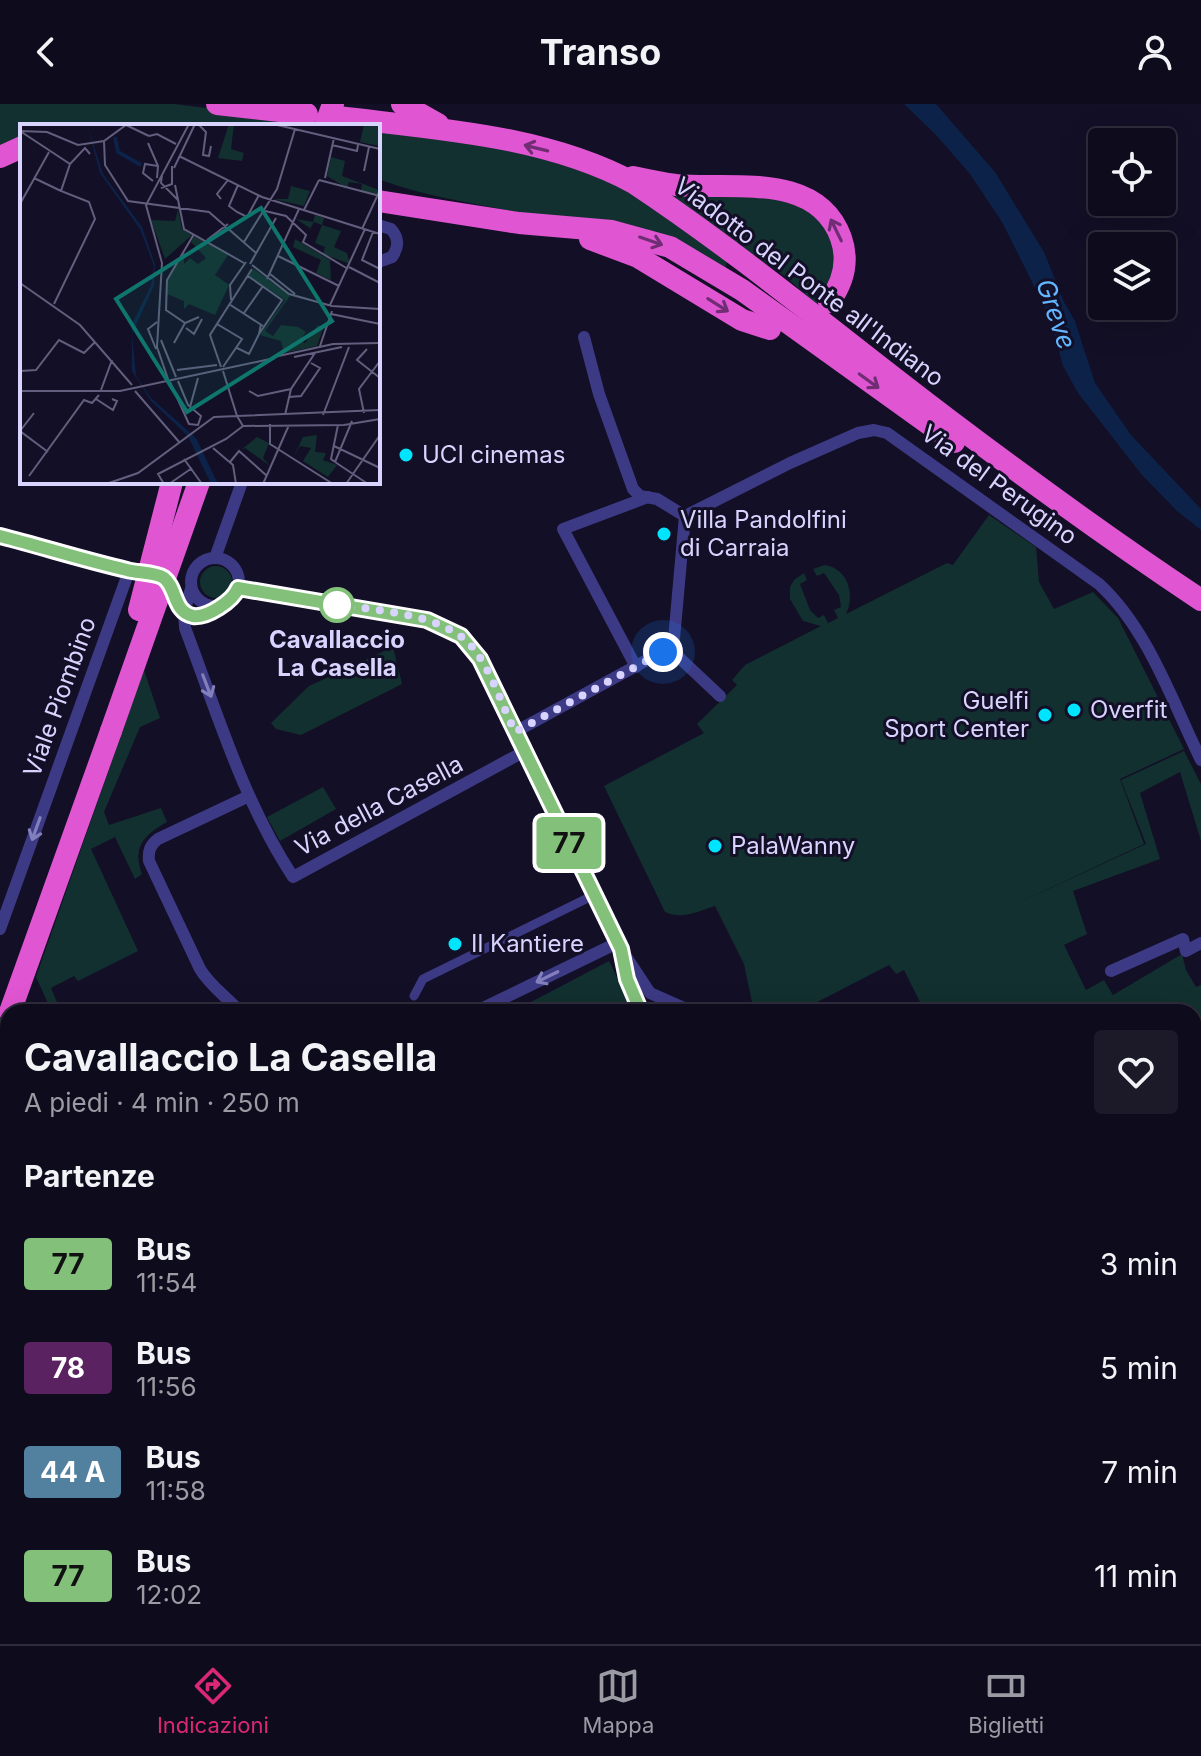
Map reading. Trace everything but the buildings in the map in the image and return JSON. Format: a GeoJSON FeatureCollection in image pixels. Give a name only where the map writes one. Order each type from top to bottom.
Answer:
{"type":"FeatureCollection","features":[{"type":"Feature","properties":{"kind":"highway","name":"Viadotto del Ponte all'Indiano"},"geometry":{"type":"LineString","coordinates":[[217,104],[458,132],[531,147],[611,171],[668,206],[811,311],[949,420],[1201,600]]}},
{"type":"Feature","properties":{"kind":"highway"},"geometry":{"type":"LineString","coordinates":[[402,104],[458,132]]}},
{"type":"Feature","properties":{"kind":"highway"},"geometry":{"type":"LineString","coordinates":[[611,171],[677,185],[782,190],[815,202],[835,225],[845,257],[839,285],[829,302]]}},
{"type":"Feature","properties":{"kind":"highway","name":"Viadotto del Ponte all'Indiano"},"geometry":{"type":"LineString","coordinates":[[380,188],[399,195],[515,212],[634,235],[670,247],[721,276],[1094,544],[1201,614]]}},
{"type":"Feature","properties":{"kind":"highway","name":"Viadotto del Ponte all'Indiano"},"geometry":{"type":"LineString","coordinates":[[380,201],[519,223],[595,228]]}},
{"type":"Feature","properties":{"kind":"highway"},"geometry":{"type":"LineString","coordinates":[[380,208],[452,213]]}},
{"type":"Feature","properties":{"kind":"highway"},"geometry":{"type":"LineString","coordinates":[[519,223],[591,239],[630,252],[742,320],[770,329]]}},
{"type":"Feature","properties":{"kind":"highway"},"geometry":{"type":"LineString","coordinates":[[12,1004],[104,730],[171,484]]}},
{"type":"Feature","properties":{"kind":"highway"},"geometry":{"type":"LineString","coordinates":[[139,610],[184,484]]}},
{"type":"Feature","properties":{"kind":"highway"},"geometry":{"type":"LineString","coordinates":[[140,648],[198,484]]}},
{"type":"Feature","properties":{"kind":"highway"},"geometry":{"type":"LineString","coordinates":[[0,1002],[104,730],[212,484]]}},
{"type":"Feature","properties":{"kind":"street"},"geometry":{"type":"LineString","coordinates":[[380,226],[391,229],[397,246],[392,257],[380,261]]}},
{"type":"Feature","properties":{"kind":"street"},"geometry":{"type":"LineString","coordinates":[[515,732],[669,648],[674,639],[685,516],[657,499],[640,496],[633,489],[602,404],[584,337]]}},
{"type":"Feature","properties":{"kind":"street","name":"Via del Perugino"},"geometry":{"type":"LineString","coordinates":[[685,516],[858,433],[874,430],[887,433],[1099,584],[1120,605],[1137,629],[1201,760]]}},
{"type":"Feature","properties":{"kind":"street"},"geometry":{"type":"LineString","coordinates":[[215,558],[241,484]]}},
{"type":"Feature","properties":{"kind":"street"},"geometry":{"type":"LineString","coordinates":[[636,667],[563,529],[648,497]]}},
{"type":"Feature","properties":{"kind":"street","name":"Viale Piombino"},"geometry":{"type":"LineString","coordinates":[[0,536],[133,572],[0,929]]}},
{"type":"Feature","properties":{"kind":"street"},"geometry":{"type":"LineString","coordinates":[[191,589],[184,612],[200,616],[230,601],[238,588],[239,577],[234,567],[225,560],[215,558],[198,565],[186,575],[198,600],[217,606]]}},
{"type":"Feature","properties":{"kind":"street"},"geometry":{"type":"LineString","coordinates":[[238,588],[427,620],[461,636],[475,650],[619,946],[650,993],[674,1004]]}},
{"type":"Feature","properties":{"kind":"street","name":"Via della Casella"},"geometry":{"type":"LineString","coordinates":[[173,595],[184,612],[185,628],[249,796],[274,848],[293,877],[525,751]]}},
{"type":"Feature","properties":{"kind":"street"},"geometry":{"type":"LineString","coordinates":[[669,648],[720,696]]}},
{"type":"Feature","properties":{"kind":"street"},"geometry":{"type":"LineString","coordinates":[[232,1004],[204,976],[148,855],[150,847],[158,839],[249,796]]}},
{"type":"Feature","properties":{"kind":"street"},"geometry":{"type":"LineString","coordinates":[[414,996],[423,979],[594,895]]}},
{"type":"Feature","properties":{"kind":"street"},"geometry":{"type":"LineString","coordinates":[[1111,971],[1183,939],[1186,951],[1201,943]]}},
{"type":"Feature","properties":{"kind":"street"},"geometry":{"type":"LineString","coordinates":[[494,1004],[619,946]]}},
{"type":"Feature","properties":{"kind":"street"},"geometry":{"type":"LineString","coordinates":[[619,946],[627,979],[638,1004]]}},
{"type":"Feature","properties":{"kind":"green space"},"geometry":{"type":"Polygon","coordinates":[[[0,104],[174,104],[336,124],[20,124],[20,142],[0,149],[0,104]]]}},
{"type":"Feature","properties":{"kind":"green space"},"geometry":{"type":"Polygon","coordinates":[[[380,129],[515,151],[611,179],[728,256],[725,271],[589,229],[380,180],[380,129]]]}},
{"type":"Feature","properties":{"kind":"green space"},"geometry":{"type":"Polygon","coordinates":[[[650,187],[794,200],[827,227],[838,263],[828,293],[817,305],[786,277],[650,187]]]}},
{"type":"Feature","properties":{"kind":"green space"},"geometry":{"type":"Polygon","coordinates":[[[989,515],[1036,547],[1039,582],[1054,609],[1093,592],[1118,618],[1184,749],[1120,779],[1144,844],[1016,904],[1146,844],[1121,780],[1184,751],[1201,784],[1201,841],[1180,772],[1140,793],[1160,859],[1073,891],[1087,934],[1064,945],[1086,990],[1104,980],[1113,995],[1182,954],[1186,970],[1196,987],[1201,985],[1201,1004],[921,1004],[904,970],[896,974],[889,965],[813,1004],[752,1004],[744,964],[715,906],[684,915],[665,912],[604,786],[704,733],[697,724],[737,685],[732,680],[745,665],[821,626],[803,621],[790,599],[790,587],[804,573],[807,580],[800,584],[810,610],[818,618],[824,615],[828,623],[838,618],[834,610],[841,607],[839,595],[824,573],[817,576],[813,569],[825,565],[845,578],[850,592],[846,614],[947,563],[953,565],[989,515]]]}},
{"type":"Feature","properties":{"kind":"green space"},"geometry":{"type":"Polygon","coordinates":[[[216,566],[227,571],[232,582],[227,593],[216,598],[205,593],[200,582],[205,571],[216,566]]]}},
{"type":"Feature","properties":{"kind":"green space"},"geometry":{"type":"Polygon","coordinates":[[[393,647],[402,684],[301,735],[276,729],[271,723],[309,686],[393,647]]]}},
{"type":"Feature","properties":{"kind":"green space"},"geometry":{"type":"Polygon","coordinates":[[[144,670],[160,718],[140,727],[104,812],[109,825],[161,808],[167,822],[142,843],[138,856],[142,874],[135,879],[115,837],[91,849],[138,951],[78,981],[74,976],[51,988],[58,1004],[48,1004],[36,977],[144,670]]]}},
{"type":"Feature","properties":{"kind":"green space"},"geometry":{"type":"Polygon","coordinates":[[[323,787],[336,809],[280,841],[267,817],[323,787]]]}},
{"type":"Feature","properties":{"kind":"green space"},"geometry":{"type":"Polygon","coordinates":[[[609,961],[630,1004],[527,1004],[609,961]]]}},
{"type":"Feature","properties":{"kind":"water","name":"Greve"},"geometry":{"type":"Polygon","coordinates":[[[904,104],[936,104],[995,172],[1044,252],[1075,321],[1095,383],[1131,435],[1201,509],[1201,530],[1177,511],[1142,475],[1078,393],[1063,366],[1050,318],[1002,222],[970,174],[904,104]]]}},
{"type":"Feature","properties":{"kind":"bus line","name":"77"},"geometry":{"type":"LineString","coordinates":[[0,536],[129,571],[161,576],[179,607],[190,615],[204,615],[226,604],[238,588],[427,620],[461,636],[480,659],[621,949],[627,979],[638,1004]]}},
{"type":"Feature","properties":{"kind":"place","name":"UCI cinemas"},"geometry":{"type":"Point","coordinates":[406,455]}},
{"type":"Feature","properties":{"kind":"place","name":"Villa Pandolfini di Carraia"},"geometry":{"type":"Point","coordinates":[664,534]}},
{"type":"Feature","properties":{"kind":"place","name":"Cavallaccio La Casella"},"geometry":{"type":"Point","coordinates":[337,605]}},
{"type":"Feature","properties":{"kind":"place","name":"Overfit"},"geometry":{"type":"Point","coordinates":[1074,710]}},
{"type":"Feature","properties":{"kind":"place","name":"Guelfi Sport Center"},"geometry":{"type":"Point","coordinates":[1045,715]}},
{"type":"Feature","properties":{"kind":"place","name":"PalaWanny"},"geometry":{"type":"Point","coordinates":[715,846]}},
{"type":"Feature","properties":{"kind":"place","name":"Il Kantiere"},"geometry":{"type":"Point","coordinates":[455,944]}},
{"type":"Feature","properties":{"kind":"route"},"geometry":{"type":"LineString","coordinates":[[337,605],[427,620],[461,636],[475,650],[515,732],[663,652]]}}]}
